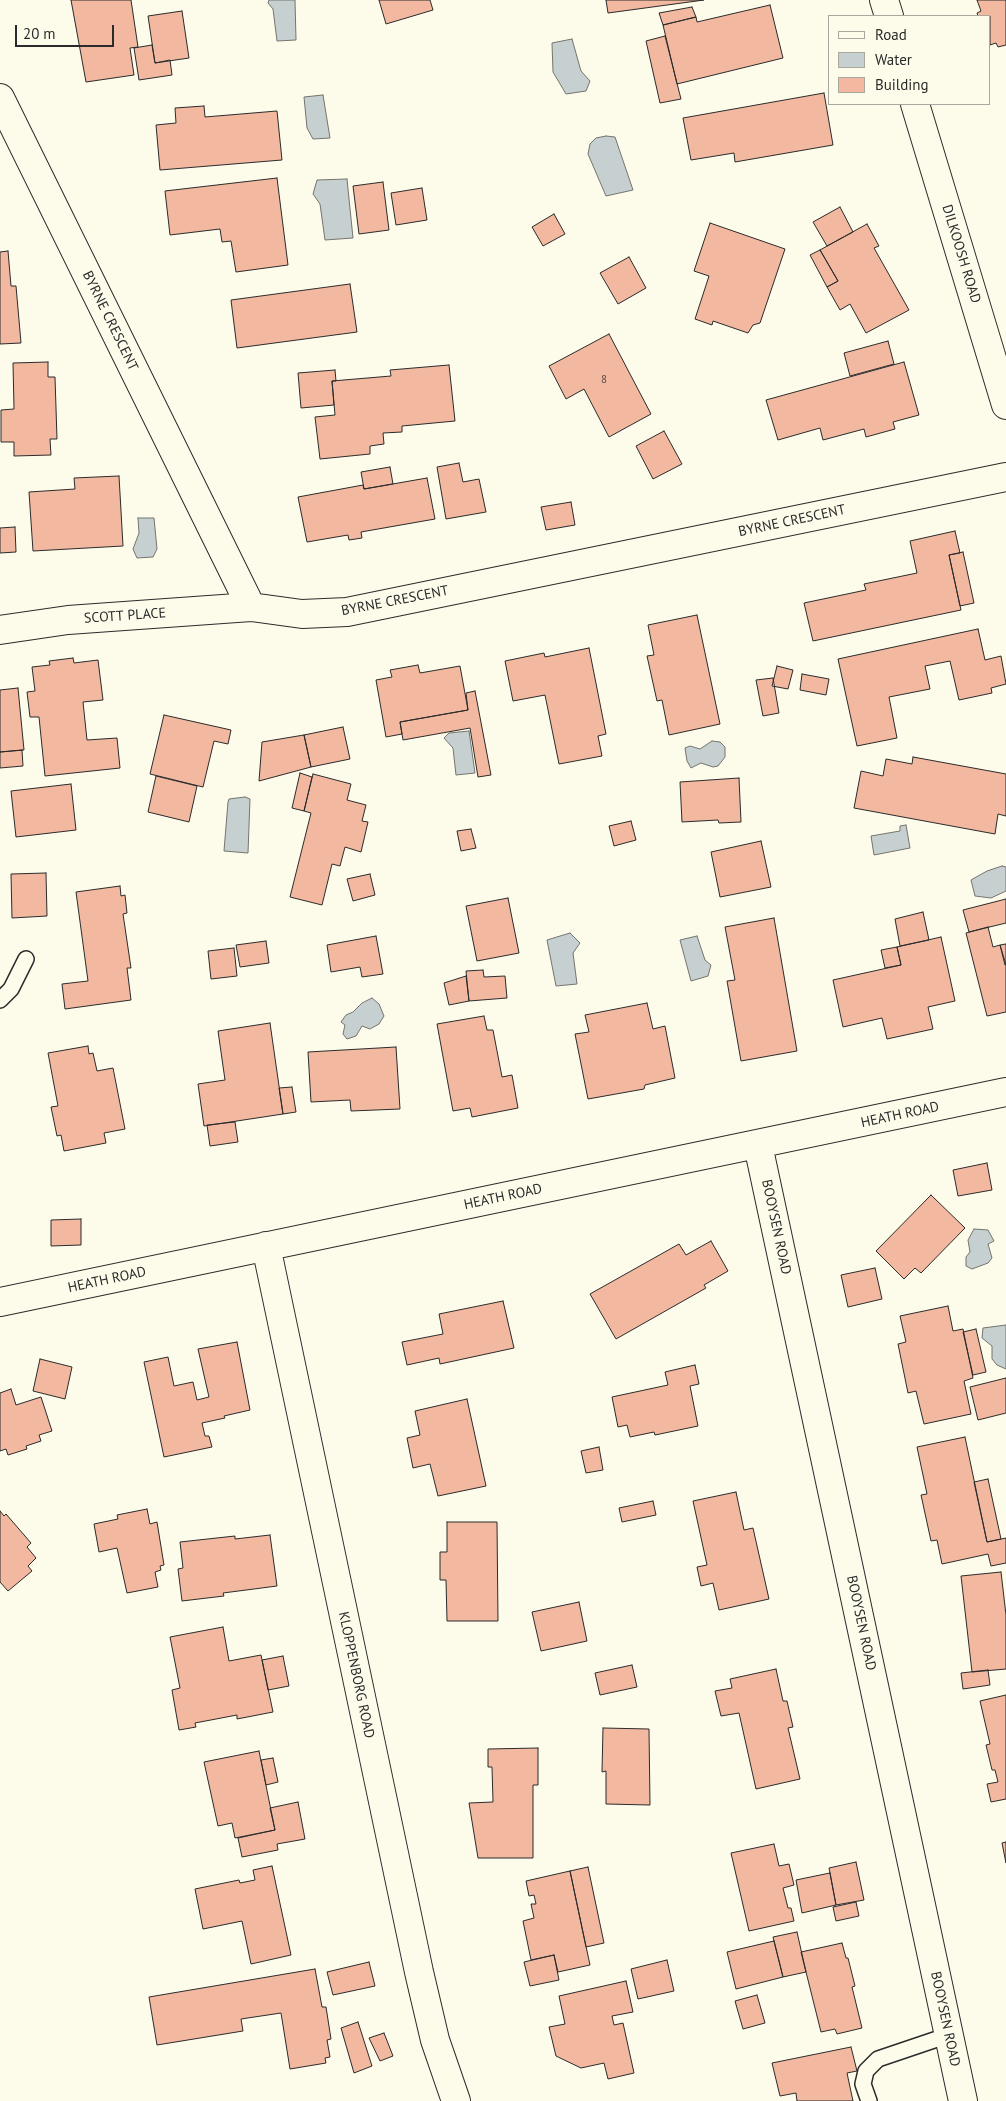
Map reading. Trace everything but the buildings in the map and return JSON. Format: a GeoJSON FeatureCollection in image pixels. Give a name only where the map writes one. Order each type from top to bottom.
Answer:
{"type":"FeatureCollection","features":[{"type":"Feature","properties":{"kind":"street"},"geometry":{"type":"LineString","coordinates":[[884,0],[889,15]]}},
{"type":"Feature","properties":{"kind":"street","name":"BYRNE CRESCENT"},"geometry":{"type":"LineString","coordinates":[[0,98],[251,607],[302,614],[346,612],[1006,477]]}},
{"type":"Feature","properties":{"kind":"street","name":"DILKOOSH ROAD"},"geometry":{"type":"LineString","coordinates":[[915,105],[1006,405]]}},
{"type":"Feature","properties":{"kind":"street","name":"SCOTT PLACE"},"geometry":{"type":"LineString","coordinates":[[0,630],[68,620],[251,607]]}},
{"type":"Feature","properties":{"kind":"street","name":"HEATH ROAD"},"geometry":{"type":"LineString","coordinates":[[0,1302],[1006,1092]]}},
{"type":"Feature","properties":{"kind":"street","name":"BOOYSEN ROAD"},"geometry":{"type":"LineString","coordinates":[[758,1145],[963,2101]]}},
{"type":"Feature","properties":{"kind":"street","name":"KLOPPENBORG ROAD"},"geometry":{"type":"LineString","coordinates":[[266,1246],[423,1989],[435,2040],[456,2101]]}},
{"type":"Feature","properties":{"kind":"lane"},"geometry":{"type":"LineString","coordinates":[[0,1000],[11,989],[26,958]]}},
{"type":"Feature","properties":{"kind":"lane"},"geometry":{"type":"LineString","coordinates":[[869,2101],[863,2084],[866,2071],[878,2059],[949,2035]]}},
{"type":"Feature","properties":{"kind":"water"},"geometry":{"type":"Polygon","coordinates":[[[269,0],[295,0],[296,40],[277,41],[273,9],[268,3],[269,0]]]}},
{"type":"Feature","properties":{"kind":"water"},"geometry":{"type":"Polygon","coordinates":[[[572,39],[581,71],[590,81],[586,91],[566,94],[553,72],[552,43],[572,39]]]}},
{"type":"Feature","properties":{"kind":"water"},"geometry":{"type":"Polygon","coordinates":[[[323,95],[330,138],[313,139],[307,128],[304,97],[323,95]]]}},
{"type":"Feature","properties":{"kind":"water"},"geometry":{"type":"Polygon","coordinates":[[[615,137],[633,190],[606,196],[588,154],[590,144],[596,138],[615,137]]]}},
{"type":"Feature","properties":{"kind":"water"},"geometry":{"type":"Polygon","coordinates":[[[347,179],[353,238],[325,240],[320,204],[313,194],[317,180],[347,179]]]}},
{"type":"Feature","properties":{"kind":"water"},"geometry":{"type":"Polygon","coordinates":[[[138,518],[154,518],[157,549],[153,557],[137,558],[133,549],[139,533],[138,518]]]}},
{"type":"Feature","properties":{"kind":"water"},"geometry":{"type":"Polygon","coordinates":[[[469,731],[475,773],[456,775],[453,748],[444,738],[449,733],[469,731]]]}},
{"type":"Feature","properties":{"kind":"water"},"geometry":{"type":"Polygon","coordinates":[[[712,741],[720,742],[725,747],[725,757],[718,766],[713,767],[701,763],[691,768],[687,761],[685,748],[690,746],[700,749],[712,741]]]}},
{"type":"Feature","properties":{"kind":"water"},"geometry":{"type":"Polygon","coordinates":[[[245,797],[250,799],[248,853],[224,851],[229,799],[245,797]]]}},
{"type":"Feature","properties":{"kind":"water"},"geometry":{"type":"Polygon","coordinates":[[[906,825],[910,848],[874,855],[871,836],[900,831],[900,826],[906,825]]]}},
{"type":"Feature","properties":{"kind":"water"},"geometry":{"type":"Polygon","coordinates":[[[1002,866],[1006,867],[1006,891],[991,898],[975,896],[971,880],[987,871],[1002,866]]]}},
{"type":"Feature","properties":{"kind":"water"},"geometry":{"type":"Polygon","coordinates":[[[570,933],[580,943],[573,953],[577,984],[556,986],[547,940],[570,933]]]}},
{"type":"Feature","properties":{"kind":"water"},"geometry":{"type":"Polygon","coordinates":[[[697,936],[705,960],[711,965],[708,976],[691,981],[680,940],[697,936]]]}},
{"type":"Feature","properties":{"kind":"water"},"geometry":{"type":"Polygon","coordinates":[[[372,998],[379,1004],[384,1016],[379,1024],[370,1029],[362,1026],[356,1036],[347,1039],[343,1034],[345,1025],[341,1022],[346,1015],[372,998]]]}},
{"type":"Feature","properties":{"kind":"water"},"geometry":{"type":"Polygon","coordinates":[[[974,1229],[988,1230],[994,1241],[988,1244],[992,1258],[988,1263],[972,1269],[966,1266],[966,1257],[970,1252],[968,1240],[974,1229]]]}},
{"type":"Feature","properties":{"kind":"water"},"geometry":{"type":"Polygon","coordinates":[[[1006,1325],[1006,1369],[997,1365],[992,1359],[992,1346],[982,1338],[983,1328],[1006,1325]]]}}]}
